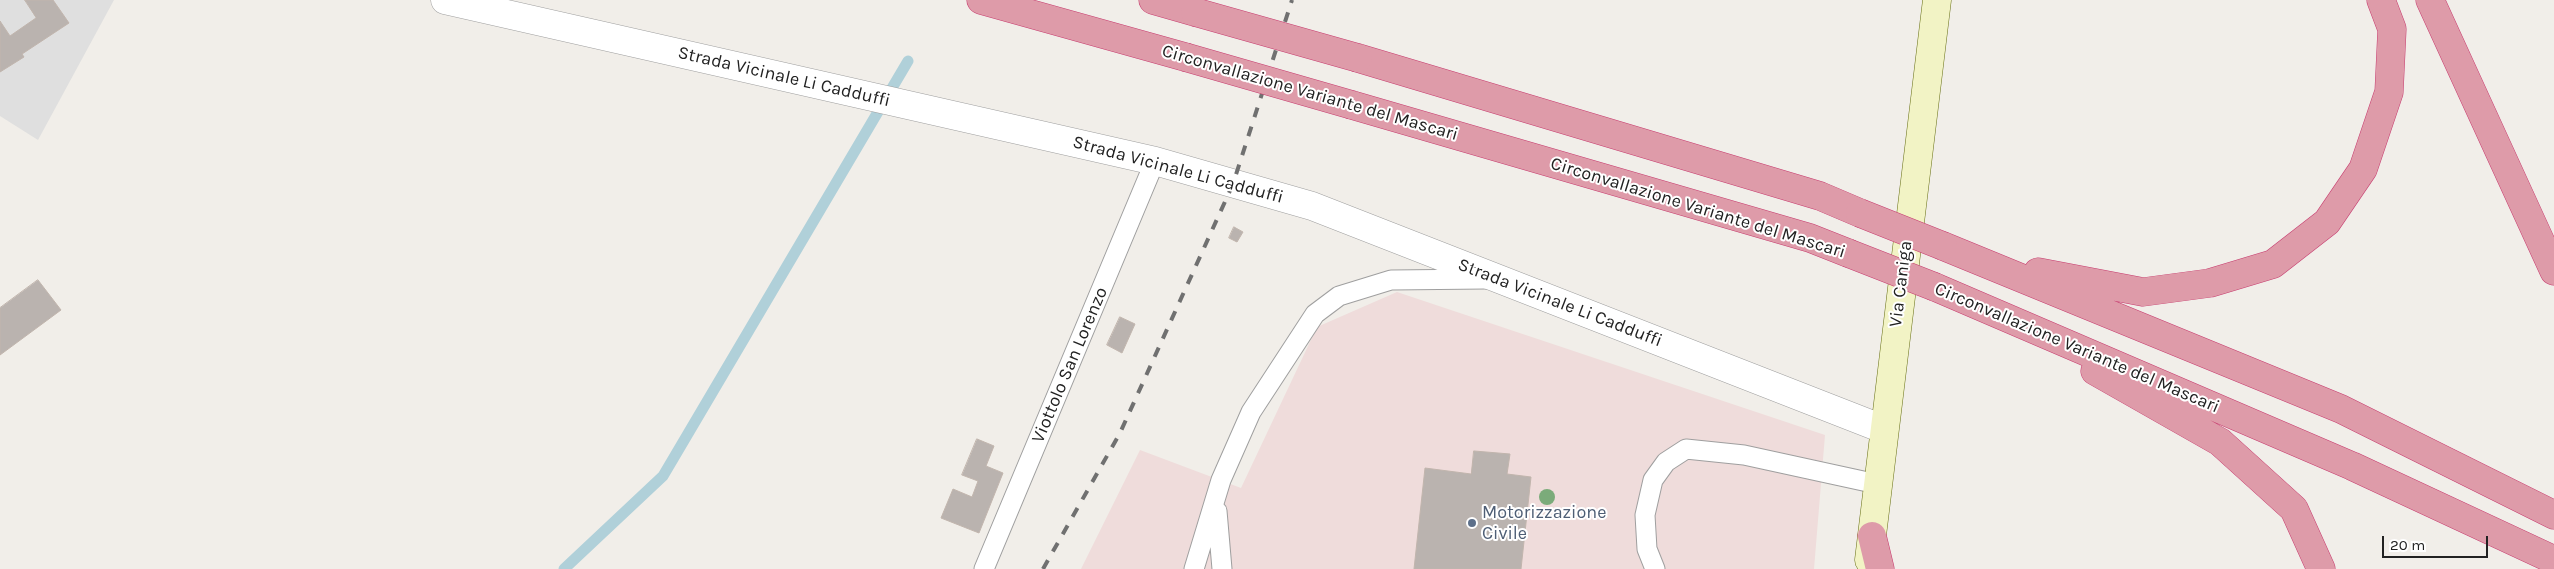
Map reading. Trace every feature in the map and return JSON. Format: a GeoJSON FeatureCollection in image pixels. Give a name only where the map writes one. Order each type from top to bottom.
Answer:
{"type":"FeatureCollection","features":[{"type":"Feature","properties":{"kind":"highway","name":"Circonvallazione Variante del Mascari"},"geometry":{"type":"LineString","coordinates":[[981,0],[1185,57],[1810,238],[1972,301],[2352,466],[2554,560]]}},
{"type":"Feature","properties":{"kind":"highway"},"geometry":{"type":"LineString","coordinates":[[1153,0],[1358,58],[1820,196],[2341,410],[2554,515]]}},
{"type":"Feature","properties":{"kind":"highway"},"geometry":{"type":"LineString","coordinates":[[1982,262],[2143,292],[2210,283],[2273,264],[2327,222],[2363,169],[2388,92],[2392,29],[2381,0]]}},
{"type":"Feature","properties":{"kind":"highway"},"geometry":{"type":"LineString","coordinates":[[2430,0],[2554,271]]}},
{"type":"Feature","properties":{"kind":"highway"},"geometry":{"type":"LineString","coordinates":[[1972,301],[2220,442],[2294,509],[2321,569]]}},
{"type":"Feature","properties":{"kind":"highway"},"geometry":{"type":"LineString","coordinates":[[1872,536],[1880,569]]}},
{"type":"Feature","properties":{"kind":"street","name":"Strada Vicinale Li Cadduffi"},"geometry":{"type":"LineString","coordinates":[[445,0],[1155,161],[1312,206],[1883,429]]}},
{"type":"Feature","properties":{"kind":"street","name":"Via Caniga"},"geometry":{"type":"LineString","coordinates":[[1868,569],[1883,429],[1936,0]]}},
{"type":"Feature","properties":{"kind":"lane","name":"Viottolo San Lorenzo"},"geometry":{"type":"LineString","coordinates":[[984,569],[1155,161]]}},
{"type":"Feature","properties":{"kind":"lane"},"geometry":{"type":"LineString","coordinates":[[1194,569],[1221,480],[1257,404],[1316,314],[1339,296],[1392,280],[1498,279]]}},
{"type":"Feature","properties":{"kind":"lane"},"geometry":{"type":"LineString","coordinates":[[1655,569],[1647,549],[1645,515],[1653,480],[1666,462],[1686,449],[1744,455],[1877,484]]}},
{"type":"Feature","properties":{"kind":"lane"},"geometry":{"type":"LineString","coordinates":[[1221,480],[1216,518],[1222,569]]}},
{"type":"Feature","properties":{"kind":"shaded area"},"geometry":{"type":"Polygon","coordinates":[[[0,0],[114,0],[38,140],[0,116],[0,0]]]}},
{"type":"Feature","properties":{"kind":"shaded area"},"geometry":{"type":"Polygon","coordinates":[[[1397,292],[1825,435],[1814,569],[1081,569],[1140,450],[1241,488],[1317,327],[1397,292]]]}},
{"type":"Feature","properties":{"kind":"building"},"geometry":{"type":"Polygon","coordinates":[[[25,0],[53,0],[69,23],[22,54],[24,57],[0,72],[0,21],[10,36],[36,18],[25,0]]]}},
{"type":"Feature","properties":{"kind":"building"},"geometry":{"type":"Polygon","coordinates":[[[1234,227],[1243,232],[1237,242],[1229,238],[1234,227]]]}},
{"type":"Feature","properties":{"kind":"building"},"geometry":{"type":"Polygon","coordinates":[[[38,280],[61,310],[0,355],[0,308],[38,280]]]}},
{"type":"Feature","properties":{"kind":"building"},"geometry":{"type":"Polygon","coordinates":[[[1120,317],[1135,324],[1122,353],[1107,345],[1120,317]]]}},
{"type":"Feature","properties":{"kind":"building"},"geometry":{"type":"Polygon","coordinates":[[[977,439],[994,446],[986,466],[1003,473],[979,533],[941,518],[953,489],[972,497],[978,481],[962,475],[977,439]]]}},
{"type":"Feature","properties":{"kind":"building","name":"Motorizzazione Civile"},"geometry":{"type":"Polygon","coordinates":[[[1474,451],[1510,454],[1507,474],[1531,477],[1521,569],[1414,569],[1425,468],[1471,474],[1474,451]]]}},
{"type":"Feature","properties":{"kind":"waterway"},"geometry":{"type":"LineString","coordinates":[[564,569],[663,476],[908,61]]}},
{"type":"Feature","properties":{"kind":"railway"},"geometry":{"type":"LineString","coordinates":[[1043,569],[1120,433],[1233,184],[1292,0]]}},
{"type":"Feature","properties":{"kind":"place","name":"Motorizzazione Civile"},"geometry":{"type":"Point","coordinates":[1472,523]}}]}
